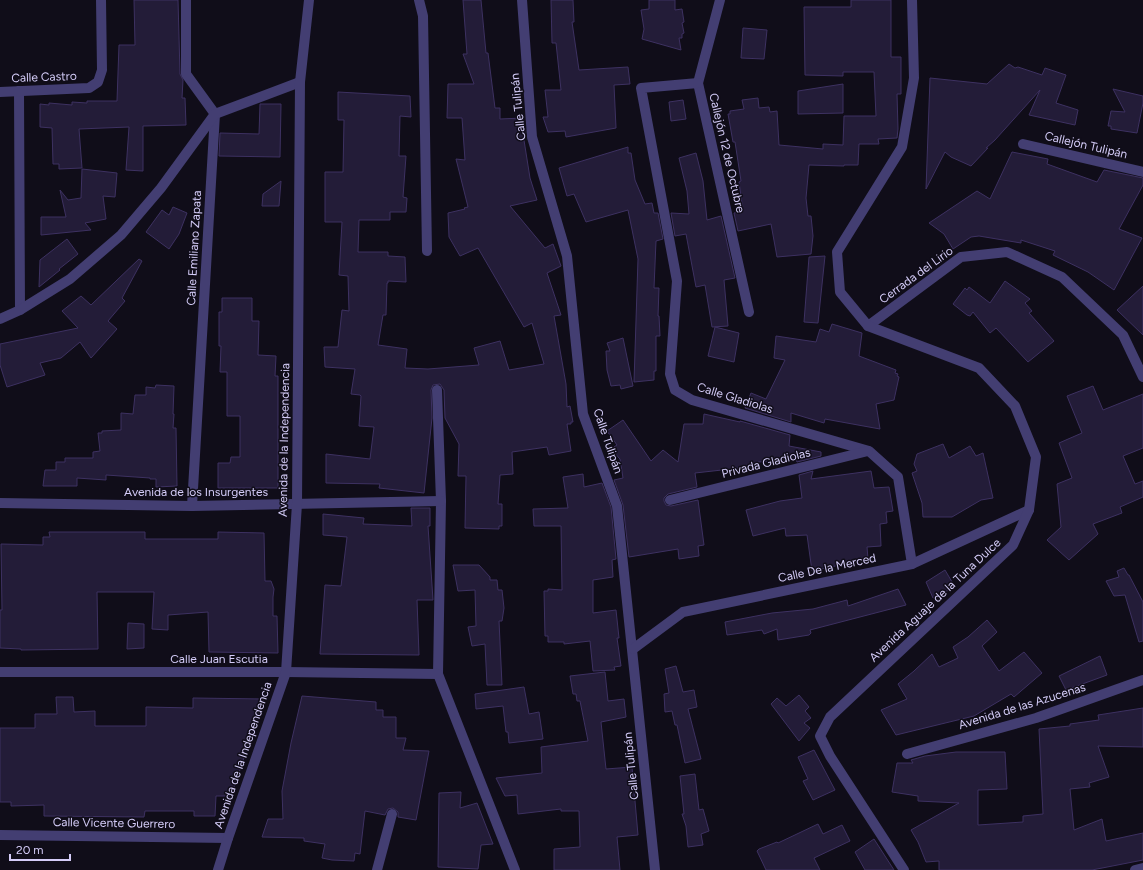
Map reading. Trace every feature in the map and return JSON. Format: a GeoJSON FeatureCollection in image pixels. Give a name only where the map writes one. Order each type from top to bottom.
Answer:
{"type":"FeatureCollection","features":[{"type":"Feature","properties":{"kind":"street","name":"Calle Castro"},"geometry":{"type":"LineString","coordinates":[[0,92],[89,88],[98,82],[102,70],[101,0]]}},
{"type":"Feature","properties":{"kind":"street"},"geometry":{"type":"LineString","coordinates":[[186,0],[186,74],[215,114]]}},
{"type":"Feature","properties":{"kind":"street","name":"Avenida de la Independencia"},"geometry":{"type":"LineString","coordinates":[[218,870],[286,672],[297,504],[300,82],[309,0]]}},
{"type":"Feature","properties":{"kind":"street"},"geometry":{"type":"LineString","coordinates":[[419,0],[423,16],[427,251]]}},
{"type":"Feature","properties":{"kind":"street","name":"Calle Tulipán"},"geometry":{"type":"LineString","coordinates":[[522,0],[532,136],[567,256],[583,414],[618,506],[655,870]]}},
{"type":"Feature","properties":{"kind":"street","name":"Callejón 12 de Octubre"},"geometry":{"type":"LineString","coordinates":[[720,0],[698,83],[749,312]]}},
{"type":"Feature","properties":{"kind":"street","name":"Avenida Aguaje de la Tuna Dulce"},"geometry":{"type":"LineString","coordinates":[[904,870],[830,756],[820,736],[830,717],[1013,544],[1029,510],[1036,457],[1015,406],[979,368],[868,326],[840,292],[837,252],[902,147],[914,78],[912,0]]}},
{"type":"Feature","properties":{"kind":"street"},"geometry":{"type":"LineString","coordinates":[[0,319],[20,310],[70,279],[121,235],[161,188],[215,114],[300,82]]}},
{"type":"Feature","properties":{"kind":"street","name":"Calle Gladiolas"},"geometry":{"type":"LineString","coordinates":[[698,83],[640,88],[677,281],[670,374],[676,390],[692,400],[870,451],[898,477],[912,564]]}},
{"type":"Feature","properties":{"kind":"street"},"geometry":{"type":"LineString","coordinates":[[19,91],[20,310]]}},
{"type":"Feature","properties":{"kind":"street","name":"Calle Emiliano Zapata"},"geometry":{"type":"LineString","coordinates":[[192,506],[215,114]]}},
{"type":"Feature","properties":{"kind":"street","name":"Callejón Tulipán"},"geometry":{"type":"LineString","coordinates":[[1023,144],[1143,172]]}},
{"type":"Feature","properties":{"kind":"street","name":"Cerrada del Lirio"},"geometry":{"type":"LineString","coordinates":[[868,326],[961,257],[1008,252],[1062,277],[1123,335],[1143,377]]}},
{"type":"Feature","properties":{"kind":"street"},"geometry":{"type":"LineString","coordinates":[[437,390],[441,501],[438,674],[515,870]]}},
{"type":"Feature","properties":{"kind":"street","name":"Privada Gladiolas"},"geometry":{"type":"LineString","coordinates":[[670,500],[870,451]]}},
{"type":"Feature","properties":{"kind":"street","name":"Avenida de los Insurgentes"},"geometry":{"type":"LineString","coordinates":[[0,503],[192,506],[441,501]]}},
{"type":"Feature","properties":{"kind":"street","name":"Calle De la Merced"},"geometry":{"type":"LineString","coordinates":[[633,648],[683,612],[912,564],[1029,510]]}},
{"type":"Feature","properties":{"kind":"street","name":"Calle Juan Escutia"},"geometry":{"type":"LineString","coordinates":[[0,672],[286,672],[438,674]]}},
{"type":"Feature","properties":{"kind":"street","name":"Avenida de las Azucenas"},"geometry":{"type":"LineString","coordinates":[[907,754],[1036,718],[1143,680]]}},
{"type":"Feature","properties":{"kind":"street"},"geometry":{"type":"LineString","coordinates":[[377,870],[392,814]]}},
{"type":"Feature","properties":{"kind":"street","name":"Calle Vicente Guerrero"},"geometry":{"type":"LineString","coordinates":[[0,835],[228,838]]}},
{"type":"Feature","properties":{"kind":"street"},"geometry":{"type":"LineString","coordinates":[[507,870],[509,858]]}},
{"type":"Feature","properties":{"kind":"street"},"geometry":{"type":"LineString","coordinates":[[1135,870],[1143,868]]}},
{"type":"Feature","properties":{"kind":"building"},"geometry":{"type":"Polygon","coordinates":[[[134,0],[178,0],[180,74],[183,80],[182,98],[185,98],[186,125],[143,126],[143,171],[126,170],[129,127],[79,129],[82,168],[59,169],[59,164],[53,164],[52,128],[40,127],[40,104],[49,105],[49,103],[72,105],[72,102],[87,103],[87,101],[117,101],[119,45],[135,45],[134,0]]]}},
{"type":"Feature","properties":{"kind":"building"},"geometry":{"type":"Polygon","coordinates":[[[463,0],[481,0],[486,53],[488,53],[495,108],[500,108],[500,119],[523,118],[525,134],[523,134],[530,178],[537,200],[510,206],[545,248],[553,244],[561,266],[547,273],[561,315],[554,316],[566,384],[567,407],[570,406],[573,422],[571,422],[571,424],[567,424],[571,451],[549,455],[547,447],[512,452],[513,474],[500,475],[498,504],[502,504],[502,526],[499,526],[499,529],[465,528],[466,476],[458,476],[459,444],[445,418],[444,390],[440,384],[433,385],[431,390],[432,418],[424,493],[379,488],[380,484],[326,483],[326,454],[370,459],[374,427],[359,426],[361,396],[351,394],[355,369],[325,367],[324,347],[338,347],[342,310],[349,311],[348,276],[339,275],[342,222],[325,222],[325,172],[343,172],[344,120],[338,120],[338,92],[410,96],[411,117],[400,116],[399,156],[406,156],[403,197],[407,198],[406,212],[390,212],[390,220],[359,220],[358,252],[388,252],[388,256],[405,257],[406,282],[388,281],[387,283],[386,315],[383,315],[378,345],[407,349],[405,368],[428,369],[479,365],[474,348],[500,341],[509,370],[544,364],[532,323],[524,327],[478,248],[460,256],[449,237],[448,213],[468,207],[456,159],[465,160],[462,118],[447,118],[448,84],[474,84],[463,54],[467,54],[463,0]]]}},
{"type":"Feature","properties":{"kind":"building"},"geometry":{"type":"Polygon","coordinates":[[[551,0],[573,0],[574,22],[572,22],[579,70],[628,67],[630,84],[614,85],[616,128],[566,137],[565,131],[548,132],[543,117],[548,117],[545,90],[561,90],[556,43],[552,43],[551,0]]]}},
{"type":"Feature","properties":{"kind":"building"},"geometry":{"type":"Polygon","coordinates":[[[649,0],[675,0],[675,10],[682,9],[684,33],[682,34],[682,38],[679,38],[681,50],[642,39],[644,29],[641,10],[649,9],[649,0]]]}},
{"type":"Feature","properties":{"kind":"building"},"geometry":{"type":"Polygon","coordinates":[[[851,0],[891,0],[891,57],[901,57],[901,94],[897,94],[897,138],[878,139],[879,144],[859,144],[858,165],[809,165],[806,198],[808,216],[811,216],[813,236],[811,254],[777,257],[771,224],[738,231],[734,213],[743,211],[739,182],[741,181],[735,142],[733,142],[728,114],[730,114],[730,111],[744,109],[742,100],[758,98],[759,108],[769,107],[770,112],[777,111],[779,145],[823,149],[823,144],[843,145],[844,116],[876,116],[874,72],[843,72],[843,76],[805,75],[804,7],[851,7],[851,0]]]}},
{"type":"Feature","properties":{"kind":"building"},"geometry":{"type":"Polygon","coordinates":[[[743,28],[767,30],[764,59],[741,58],[743,28]]]}},
{"type":"Feature","properties":{"kind":"building"},"geometry":{"type":"Polygon","coordinates":[[[1009,64],[1015,68],[1018,67],[1042,75],[1045,68],[1066,75],[1056,103],[1078,110],[1075,125],[1029,115],[1040,90],[971,166],[951,157],[945,152],[926,189],[930,78],[987,84],[1009,64]]]}},
{"type":"Feature","properties":{"kind":"building"},"geometry":{"type":"Polygon","coordinates":[[[843,84],[843,113],[798,114],[798,91],[843,84]]]}},
{"type":"Feature","properties":{"kind":"building"},"geometry":{"type":"Polygon","coordinates":[[[1113,89],[1143,96],[1137,133],[1111,129],[1111,126],[1108,126],[1111,111],[1125,112],[1113,89]]]}},
{"type":"Feature","properties":{"kind":"building"},"geometry":{"type":"Polygon","coordinates":[[[683,100],[686,119],[671,121],[669,102],[683,100]]]}},
{"type":"Feature","properties":{"kind":"building"},"geometry":{"type":"Polygon","coordinates":[[[260,104],[281,104],[280,157],[219,156],[220,133],[259,134],[260,104]]]}},
{"type":"Feature","properties":{"kind":"building"},"geometry":{"type":"Polygon","coordinates":[[[628,147],[628,153],[631,153],[635,180],[645,204],[652,203],[654,213],[658,213],[663,239],[656,241],[654,288],[659,288],[658,316],[660,336],[656,336],[656,371],[654,371],[654,380],[634,382],[638,259],[628,210],[586,222],[574,194],[567,196],[559,168],[628,147]]]}},
{"type":"Feature","properties":{"kind":"building"},"geometry":{"type":"Polygon","coordinates":[[[1012,152],[1048,159],[1047,164],[1097,182],[1104,170],[1143,178],[1143,185],[1119,229],[1142,238],[1114,290],[1088,272],[1053,255],[1055,251],[1021,240],[1021,243],[979,236],[971,237],[953,249],[944,234],[929,223],[977,191],[990,199],[1012,152]]]}},
{"type":"Feature","properties":{"kind":"building"},"geometry":{"type":"Polygon","coordinates":[[[696,153],[703,181],[707,220],[721,216],[735,278],[724,280],[728,326],[712,327],[705,285],[696,287],[686,234],[675,236],[671,213],[689,214],[687,191],[679,158],[696,153]]]}},
{"type":"Feature","properties":{"kind":"building"},"geometry":{"type":"Polygon","coordinates":[[[82,169],[117,173],[115,197],[103,196],[106,219],[85,223],[91,230],[41,235],[41,217],[66,217],[60,190],[68,200],[81,198],[82,169]]]}},
{"type":"Feature","properties":{"kind":"building"},"geometry":{"type":"Polygon","coordinates":[[[281,181],[279,206],[262,206],[263,194],[281,181]]]}},
{"type":"Feature","properties":{"kind":"building"},"geometry":{"type":"Polygon","coordinates":[[[173,207],[187,213],[179,234],[169,249],[146,232],[162,210],[169,215],[173,207]]]}},
{"type":"Feature","properties":{"kind":"building"},"geometry":{"type":"Polygon","coordinates":[[[67,239],[78,254],[39,287],[40,260],[67,239]]]}},
{"type":"Feature","properties":{"kind":"building"},"geometry":{"type":"Polygon","coordinates":[[[825,256],[818,323],[804,322],[809,257],[825,256]]]}},
{"type":"Feature","properties":{"kind":"building"},"geometry":{"type":"Polygon","coordinates":[[[139,259],[142,261],[122,298],[125,301],[108,321],[117,329],[91,358],[80,342],[61,358],[40,363],[45,375],[7,387],[0,365],[0,344],[78,328],[62,311],[81,296],[91,305],[139,259]]]}},
{"type":"Feature","properties":{"kind":"building"},"geometry":{"type":"Polygon","coordinates":[[[1005,281],[1030,299],[1025,303],[1032,311],[1029,313],[1054,341],[1028,362],[996,328],[990,333],[973,312],[970,316],[967,315],[953,304],[965,288],[967,290],[969,287],[990,303],[1005,281]]]}},
{"type":"Feature","properties":{"kind":"building"},"geometry":{"type":"Polygon","coordinates":[[[1143,286],[1143,335],[1117,310],[1143,286]]]}},
{"type":"Feature","properties":{"kind":"building"},"geometry":{"type":"Polygon","coordinates":[[[222,298],[252,298],[252,321],[259,321],[258,355],[276,356],[275,376],[278,376],[278,488],[218,488],[218,463],[230,463],[231,457],[240,457],[240,416],[227,416],[227,372],[220,372],[221,346],[219,346],[219,312],[222,312],[222,298]]]}},
{"type":"Feature","properties":{"kind":"building"},"geometry":{"type":"Polygon","coordinates":[[[832,324],[862,333],[859,356],[896,370],[895,373],[898,374],[897,376],[899,377],[894,400],[876,404],[880,429],[825,419],[824,423],[791,413],[791,422],[745,408],[751,393],[766,399],[785,360],[774,358],[776,336],[816,342],[820,329],[829,332],[832,324]]]}},
{"type":"Feature","properties":{"kind":"building"},"geometry":{"type":"Polygon","coordinates":[[[715,327],[739,333],[734,362],[708,356],[715,327]]]}},
{"type":"Feature","properties":{"kind":"building"},"geometry":{"type":"Polygon","coordinates":[[[623,338],[633,386],[621,389],[620,385],[611,386],[607,370],[606,351],[610,351],[607,343],[623,338]]]}},
{"type":"Feature","properties":{"kind":"building"},"geometry":{"type":"Polygon","coordinates":[[[156,385],[174,386],[173,428],[176,428],[177,486],[156,487],[156,479],[106,475],[106,480],[77,478],[77,486],[43,486],[45,470],[56,470],[56,462],[65,462],[65,458],[93,458],[93,452],[100,451],[98,433],[102,433],[102,431],[121,430],[121,413],[133,414],[135,395],[146,395],[146,387],[155,388],[156,385]]]}},
{"type":"Feature","properties":{"kind":"building"},"geometry":{"type":"Polygon","coordinates":[[[1093,386],[1103,410],[1143,394],[1143,448],[1123,456],[1135,484],[1143,481],[1143,497],[1120,507],[1122,513],[1093,524],[1098,534],[1069,560],[1047,540],[1061,527],[1057,484],[1072,478],[1059,443],[1082,433],[1067,396],[1093,386]]]}},
{"type":"Feature","properties":{"kind":"building"},"geometry":{"type":"Polygon","coordinates":[[[704,414],[740,421],[790,435],[789,446],[821,452],[821,456],[797,462],[796,460],[758,462],[758,466],[695,473],[697,487],[668,494],[664,498],[664,501],[666,505],[671,506],[698,500],[704,545],[698,546],[699,556],[679,559],[678,549],[629,557],[623,505],[614,480],[623,478],[620,459],[611,449],[617,445],[607,431],[623,420],[651,461],[663,450],[678,462],[684,424],[703,424],[704,414]]]}},
{"type":"Feature","properties":{"kind":"building"},"geometry":{"type":"Polygon","coordinates":[[[943,444],[949,458],[970,446],[976,456],[983,453],[993,498],[981,500],[952,517],[923,517],[922,503],[912,473],[917,471],[914,464],[917,454],[943,444]]]}},
{"type":"Feature","properties":{"kind":"building"},"geometry":{"type":"Polygon","coordinates":[[[813,471],[811,479],[871,471],[874,488],[889,487],[893,511],[886,512],[887,523],[880,524],[881,546],[867,547],[868,559],[812,571],[807,535],[786,536],[785,528],[753,536],[746,510],[780,501],[802,498],[799,475],[813,471]]]}},
{"type":"Feature","properties":{"kind":"building"},"geometry":{"type":"Polygon","coordinates":[[[583,474],[584,487],[602,483],[611,507],[616,559],[612,560],[613,577],[593,580],[593,613],[616,610],[619,638],[617,638],[621,666],[614,667],[615,670],[593,671],[590,641],[564,644],[564,642],[548,642],[548,636],[545,636],[544,591],[548,591],[548,589],[562,590],[561,526],[534,526],[533,509],[568,508],[563,477],[583,474]]]}},
{"type":"Feature","properties":{"kind":"building"},"geometry":{"type":"Polygon","coordinates":[[[411,508],[430,508],[430,526],[428,526],[433,600],[417,600],[419,655],[320,654],[325,585],[341,586],[347,537],[323,535],[323,514],[364,518],[363,524],[412,526],[411,508]]]}},
{"type":"Feature","properties":{"kind":"building"},"geometry":{"type":"Polygon","coordinates":[[[49,532],[145,532],[145,539],[218,539],[218,532],[264,533],[265,581],[271,581],[274,589],[273,616],[277,616],[278,653],[209,652],[208,612],[168,615],[168,630],[152,629],[154,592],[97,592],[98,649],[21,650],[0,648],[0,610],[2,610],[1,544],[43,545],[43,537],[50,537],[49,532]]]}},
{"type":"Feature","properties":{"kind":"building"},"geometry":{"type":"Polygon","coordinates":[[[453,565],[479,565],[490,577],[490,580],[497,580],[498,590],[502,590],[504,608],[502,621],[499,621],[502,685],[487,685],[485,644],[472,646],[468,627],[476,626],[475,590],[458,591],[453,565]]]}},
{"type":"Feature","properties":{"kind":"building"},"geometry":{"type":"Polygon","coordinates":[[[1124,568],[1143,602],[1143,641],[1139,642],[1125,595],[1114,596],[1106,581],[1119,577],[1117,571],[1124,568]]]}},
{"type":"Feature","properties":{"kind":"building"},"geometry":{"type":"Polygon","coordinates":[[[945,570],[955,587],[933,598],[926,582],[945,570]]]}},
{"type":"Feature","properties":{"kind":"building"},"geometry":{"type":"Polygon","coordinates":[[[898,589],[906,605],[810,630],[811,633],[809,635],[778,640],[777,629],[764,634],[762,630],[727,635],[725,622],[772,613],[813,609],[847,600],[848,606],[898,589]]]}},
{"type":"Feature","properties":{"kind":"building"},"geometry":{"type":"Polygon","coordinates":[[[987,620],[997,632],[982,646],[999,671],[1024,652],[1042,673],[1014,697],[1011,694],[974,716],[896,735],[881,710],[907,699],[898,684],[932,654],[939,667],[958,658],[953,647],[968,637],[987,620]]]}},
{"type":"Feature","properties":{"kind":"building"},"geometry":{"type":"Polygon","coordinates":[[[128,623],[144,624],[144,648],[127,649],[128,623]]]}},
{"type":"Feature","properties":{"kind":"building"},"geometry":{"type":"Polygon","coordinates":[[[1100,656],[1107,675],[1066,690],[1059,676],[1100,656]]]}},
{"type":"Feature","properties":{"kind":"building"},"geometry":{"type":"Polygon","coordinates":[[[676,666],[683,692],[694,690],[697,707],[688,709],[701,759],[685,763],[677,725],[675,725],[672,711],[665,712],[664,694],[669,693],[665,669],[676,666]]]}},
{"type":"Feature","properties":{"kind":"building"},"geometry":{"type":"Polygon","coordinates":[[[605,672],[608,701],[624,699],[626,717],[601,722],[606,769],[632,767],[638,835],[617,837],[620,870],[554,870],[554,849],[580,847],[579,811],[561,811],[561,809],[518,814],[517,795],[505,796],[496,778],[542,773],[541,747],[588,741],[580,701],[577,701],[576,694],[573,694],[570,676],[605,672]]]}},
{"type":"Feature","properties":{"kind":"building"},"geometry":{"type":"Polygon","coordinates":[[[524,687],[529,714],[539,712],[543,739],[509,743],[508,732],[506,732],[503,706],[476,709],[475,694],[524,687]]]}},
{"type":"Feature","properties":{"kind":"building"},"geometry":{"type":"Polygon","coordinates":[[[799,695],[809,707],[805,711],[811,718],[804,723],[810,728],[799,741],[771,704],[777,698],[786,706],[799,695]]]}},
{"type":"Feature","properties":{"kind":"building"},"geometry":{"type":"Polygon","coordinates":[[[302,696],[376,702],[376,710],[383,710],[383,717],[396,717],[396,738],[406,738],[403,750],[429,751],[416,820],[398,817],[398,812],[393,808],[388,809],[385,815],[365,811],[360,854],[355,853],[354,861],[322,858],[325,844],[304,841],[304,838],[262,837],[268,819],[283,819],[282,791],[302,696]]]}},
{"type":"Feature","properties":{"kind":"building"},"geometry":{"type":"Polygon","coordinates":[[[56,697],[73,697],[74,712],[95,711],[95,726],[146,726],[146,707],[193,708],[193,698],[264,699],[231,796],[216,796],[215,816],[194,816],[194,811],[145,811],[144,817],[44,816],[44,805],[11,806],[11,802],[0,802],[0,728],[35,728],[35,714],[57,714],[56,697]]]}},
{"type":"Feature","properties":{"kind":"building"},"geometry":{"type":"Polygon","coordinates":[[[1143,708],[1143,747],[1098,746],[1109,777],[1089,783],[1090,787],[1070,789],[1074,830],[1102,819],[1106,841],[1143,833],[1143,860],[1092,870],[939,870],[939,861],[926,862],[918,842],[911,830],[959,803],[918,801],[918,796],[892,792],[897,763],[913,763],[911,760],[925,756],[956,752],[1005,752],[1007,789],[978,790],[978,825],[1023,822],[1023,816],[1043,814],[1039,729],[1070,726],[1070,724],[1099,720],[1098,715],[1143,708]]]}},
{"type":"Feature","properties":{"kind":"building"},"geometry":{"type":"Polygon","coordinates":[[[814,750],[835,790],[813,800],[803,781],[808,779],[798,757],[814,750]]]}},
{"type":"Feature","properties":{"kind":"building"},"geometry":{"type":"Polygon","coordinates":[[[695,774],[699,810],[703,809],[709,831],[701,834],[703,845],[688,847],[686,826],[682,814],[684,814],[680,776],[695,774]]]}},
{"type":"Feature","properties":{"kind":"building"},"geometry":{"type":"Polygon","coordinates":[[[461,792],[460,808],[477,803],[493,844],[481,845],[478,869],[438,867],[439,793],[461,792]]]}},
{"type":"Feature","properties":{"kind":"building"},"geometry":{"type":"Polygon","coordinates":[[[818,824],[823,834],[842,825],[850,841],[814,858],[820,870],[766,870],[757,851],[759,849],[777,842],[778,843],[818,824]]]}},
{"type":"Feature","properties":{"kind":"building"},"geometry":{"type":"Polygon","coordinates":[[[874,839],[894,870],[865,870],[855,852],[874,839]]]}}]}
